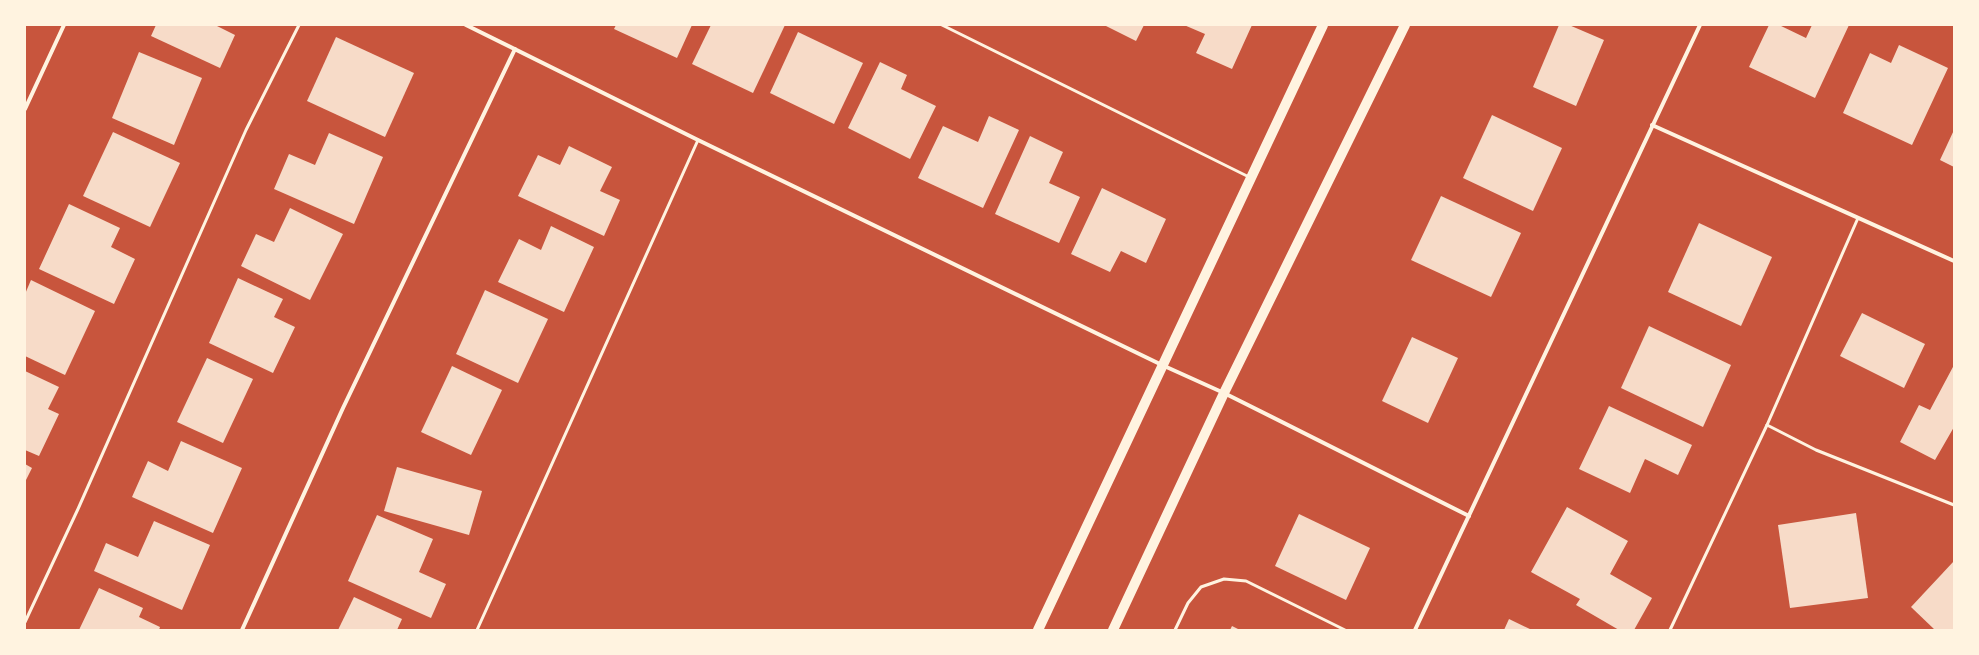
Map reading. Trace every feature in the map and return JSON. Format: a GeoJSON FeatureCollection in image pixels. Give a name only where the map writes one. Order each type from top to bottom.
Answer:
{"type":"FeatureCollection","features":[{"type":"Feature","properties":{"kind":"main road"},"geometry":{"type":"LineString","coordinates":[[1038,630],[1323,25]]}},
{"type":"Feature","properties":{"kind":"main road"},"geometry":{"type":"LineString","coordinates":[[1113,630],[1224,393],[1405,25]]}},
{"type":"Feature","properties":{"kind":"street"},"geometry":{"type":"LineString","coordinates":[[25,110],[64,25]]}},
{"type":"Feature","properties":{"kind":"street"},"geometry":{"type":"LineString","coordinates":[[466,25],[698,140],[1162,365],[1224,393],[1469,516]]}},
{"type":"Feature","properties":{"kind":"street"},"geometry":{"type":"LineString","coordinates":[[1415,630],[1652,124],[1700,25]]}},
{"type":"Feature","properties":{"kind":"street"},"geometry":{"type":"LineString","coordinates":[[242,630],[343,408],[515,49]]}},
{"type":"Feature","properties":{"kind":"street"},"geometry":{"type":"LineString","coordinates":[[1652,124],[1954,261]]}},
{"type":"Feature","properties":{"kind":"lane"},"geometry":{"type":"LineString","coordinates":[[25,622],[78,509],[246,130],[299,25]]}},
{"type":"Feature","properties":{"kind":"lane"},"geometry":{"type":"LineString","coordinates":[[942,25],[1251,178]]}},
{"type":"Feature","properties":{"kind":"lane"},"geometry":{"type":"LineString","coordinates":[[477,630],[698,140]]}},
{"type":"Feature","properties":{"kind":"lane"},"geometry":{"type":"LineString","coordinates":[[1670,630],[1766,425],[1858,218]]}},
{"type":"Feature","properties":{"kind":"lane"},"geometry":{"type":"LineString","coordinates":[[1766,425],[1816,450],[1954,505]]}},
{"type":"Feature","properties":{"kind":"lane"},"geometry":{"type":"LineString","coordinates":[[1175,630],[1188,603],[1201,587],[1224,579],[1246,580],[1345,630]]}},
{"type":"Feature","properties":{"kind":"building"},"geometry":{"type":"Polygon","coordinates":[[[156,25],[215,25],[235,35],[220,68],[151,36],[156,25]]]}},
{"type":"Feature","properties":{"kind":"building"},"geometry":{"type":"Polygon","coordinates":[[[616,25],[692,25],[677,58],[614,29],[616,25]]]}},
{"type":"Feature","properties":{"kind":"building"},"geometry":{"type":"Polygon","coordinates":[[[711,25],[785,25],[753,93],[692,64],[711,25]]]}},
{"type":"Feature","properties":{"kind":"building"},"geometry":{"type":"Polygon","coordinates":[[[1104,25],[1144,25],[1136,41],[1104,25]]]}},
{"type":"Feature","properties":{"kind":"building"},"geometry":{"type":"Polygon","coordinates":[[[1184,25],[1252,25],[1232,69],[1196,53],[1205,34],[1184,25]]]}},
{"type":"Feature","properties":{"kind":"building"},"geometry":{"type":"Polygon","coordinates":[[[1559,25],[1569,25],[1604,40],[1576,106],[1533,87],[1559,25]]]}},
{"type":"Feature","properties":{"kind":"building"},"geometry":{"type":"Polygon","coordinates":[[[1769,25],[1779,25],[1806,38],[1812,25],[1849,25],[1815,98],[1749,67],[1769,25]]]}},
{"type":"Feature","properties":{"kind":"building"},"geometry":{"type":"Polygon","coordinates":[[[798,32],[863,63],[834,124],[770,93],[798,32]]]}},
{"type":"Feature","properties":{"kind":"building"},"geometry":{"type":"Polygon","coordinates":[[[336,37],[414,73],[385,137],[307,101],[336,37]]]}},
{"type":"Feature","properties":{"kind":"building"},"geometry":{"type":"Polygon","coordinates":[[[1899,45],[1948,68],[1912,145],[1843,113],[1870,53],[1891,63],[1899,45]]]}},
{"type":"Feature","properties":{"kind":"building"},"geometry":{"type":"Polygon","coordinates":[[[139,52],[202,78],[174,145],[112,118],[139,52]]]}},
{"type":"Feature","properties":{"kind":"building"},"geometry":{"type":"Polygon","coordinates":[[[880,62],[907,75],[901,89],[936,106],[910,159],[848,128],[880,62]]]}},
{"type":"Feature","properties":{"kind":"building"},"geometry":{"type":"Polygon","coordinates":[[[1492,115],[1562,148],[1533,211],[1463,178],[1492,115]]]}},
{"type":"Feature","properties":{"kind":"building"},"geometry":{"type":"Polygon","coordinates":[[[989,116],[1019,130],[983,208],[918,178],[943,126],[978,142],[989,116]]]}},
{"type":"Feature","properties":{"kind":"building"},"geometry":{"type":"Polygon","coordinates":[[[1954,130],[1954,167],[1940,160],[1954,130]]]}},
{"type":"Feature","properties":{"kind":"building"},"geometry":{"type":"Polygon","coordinates":[[[113,132],[180,163],[150,227],[83,196],[113,132]]]}},
{"type":"Feature","properties":{"kind":"building"},"geometry":{"type":"Polygon","coordinates":[[[329,133],[383,157],[354,224],[274,189],[289,154],[315,165],[329,133]]]}},
{"type":"Feature","properties":{"kind":"building"},"geometry":{"type":"Polygon","coordinates":[[[1030,136],[1063,152],[1049,183],[1080,197],[1059,243],[995,214],[1030,136]]]}},
{"type":"Feature","properties":{"kind":"building"},"geometry":{"type":"Polygon","coordinates":[[[569,146],[612,167],[600,191],[620,200],[604,236],[518,196],[538,155],[560,165],[569,146]]]}},
{"type":"Feature","properties":{"kind":"building"},"geometry":{"type":"Polygon","coordinates":[[[1102,188],[1166,219],[1146,263],[1121,251],[1110,272],[1071,254],[1102,188]]]}},
{"type":"Feature","properties":{"kind":"building"},"geometry":{"type":"Polygon","coordinates":[[[1441,196],[1521,233],[1491,297],[1411,260],[1441,196]]]}},
{"type":"Feature","properties":{"kind":"building"},"geometry":{"type":"Polygon","coordinates":[[[69,204],[120,228],[111,247],[135,259],[114,304],[39,269],[69,204]]]}},
{"type":"Feature","properties":{"kind":"building"},"geometry":{"type":"Polygon","coordinates":[[[290,208],[343,234],[310,300],[241,266],[256,234],[274,242],[290,208]]]}},
{"type":"Feature","properties":{"kind":"building"},"geometry":{"type":"Polygon","coordinates":[[[1699,223],[1772,257],[1741,326],[1668,292],[1699,223]]]}},
{"type":"Feature","properties":{"kind":"building"},"geometry":{"type":"Polygon","coordinates":[[[551,226],[594,247],[564,312],[498,282],[519,239],[541,250],[551,226]]]}},
{"type":"Feature","properties":{"kind":"building"},"geometry":{"type":"Polygon","coordinates":[[[238,278],[283,299],[274,317],[295,327],[273,373],[209,343],[238,278]]]}},
{"type":"Feature","properties":{"kind":"building"},"geometry":{"type":"Polygon","coordinates":[[[31,280],[95,311],[65,375],[25,356],[25,294],[31,280]]]}},
{"type":"Feature","properties":{"kind":"building"},"geometry":{"type":"Polygon","coordinates":[[[485,290],[548,319],[518,383],[456,354],[485,290]]]}},
{"type":"Feature","properties":{"kind":"building"},"geometry":{"type":"Polygon","coordinates":[[[1862,313],[1925,344],[1904,388],[1840,356],[1862,313]]]}},
{"type":"Feature","properties":{"kind":"building"},"geometry":{"type":"Polygon","coordinates":[[[1649,326],[1731,365],[1703,427],[1621,388],[1649,326]]]}},
{"type":"Feature","properties":{"kind":"building"},"geometry":{"type":"Polygon","coordinates":[[[1412,337],[1458,358],[1428,423],[1382,401],[1412,337]]]}},
{"type":"Feature","properties":{"kind":"building"},"geometry":{"type":"Polygon","coordinates":[[[207,358],[253,379],[223,443],[177,422],[207,358]]]}},
{"type":"Feature","properties":{"kind":"building"},"geometry":{"type":"Polygon","coordinates":[[[1954,365],[1954,427],[1935,460],[1900,442],[1919,405],[1930,410],[1954,365]]]}},
{"type":"Feature","properties":{"kind":"building"},"geometry":{"type":"Polygon","coordinates":[[[452,366],[502,390],[471,455],[421,432],[452,366]]]}},
{"type":"Feature","properties":{"kind":"building"},"geometry":{"type":"Polygon","coordinates":[[[25,371],[59,387],[48,409],[59,414],[39,456],[25,450],[25,371]]]}},
{"type":"Feature","properties":{"kind":"building"},"geometry":{"type":"Polygon","coordinates":[[[1609,406],[1692,445],[1678,475],[1645,459],[1630,493],[1579,469],[1609,406]]]}},
{"type":"Feature","properties":{"kind":"building"},"geometry":{"type":"Polygon","coordinates":[[[181,441],[242,468],[213,533],[132,497],[148,461],[168,471],[181,441]]]}},
{"type":"Feature","properties":{"kind":"building"},"geometry":{"type":"Polygon","coordinates":[[[25,464],[32,468],[25,482],[25,464]]]}},
{"type":"Feature","properties":{"kind":"building"},"geometry":{"type":"Polygon","coordinates":[[[397,467],[482,491],[469,535],[384,511],[397,467]]]}},
{"type":"Feature","properties":{"kind":"building"},"geometry":{"type":"Polygon","coordinates":[[[1567,507],[1628,541],[1610,574],[1652,598],[1634,630],[1619,630],[1576,605],[1580,599],[1531,572],[1567,507]]]}},
{"type":"Feature","properties":{"kind":"building"},"geometry":{"type":"Polygon","coordinates":[[[1856,513],[1868,598],[1790,608],[1778,525],[1856,513]]]}},
{"type":"Feature","properties":{"kind":"building"},"geometry":{"type":"Polygon","coordinates":[[[1299,514],[1370,548],[1346,600],[1275,566],[1299,514]]]}},
{"type":"Feature","properties":{"kind":"building"},"geometry":{"type":"Polygon","coordinates":[[[377,515],[433,539],[419,572],[446,584],[431,618],[348,581],[377,515]]]}},
{"type":"Feature","properties":{"kind":"building"},"geometry":{"type":"Polygon","coordinates":[[[154,521],[210,545],[182,610],[94,571],[106,543],[138,557],[154,521]]]}},
{"type":"Feature","properties":{"kind":"building"},"geometry":{"type":"Polygon","coordinates":[[[1954,561],[1954,630],[1935,630],[1911,607],[1954,561]]]}},
{"type":"Feature","properties":{"kind":"building"},"geometry":{"type":"Polygon","coordinates":[[[99,588],[143,608],[139,617],[160,627],[159,630],[79,630],[99,588]]]}},
{"type":"Feature","properties":{"kind":"building"},"geometry":{"type":"Polygon","coordinates":[[[354,597],[402,619],[397,630],[338,630],[354,597]]]}},
{"type":"Feature","properties":{"kind":"building"},"geometry":{"type":"Polygon","coordinates":[[[1509,619],[1532,630],[1504,630],[1509,619]]]}},
{"type":"Feature","properties":{"kind":"building"},"geometry":{"type":"Polygon","coordinates":[[[1232,626],[1240,630],[1230,630],[1232,626]]]}}]}
